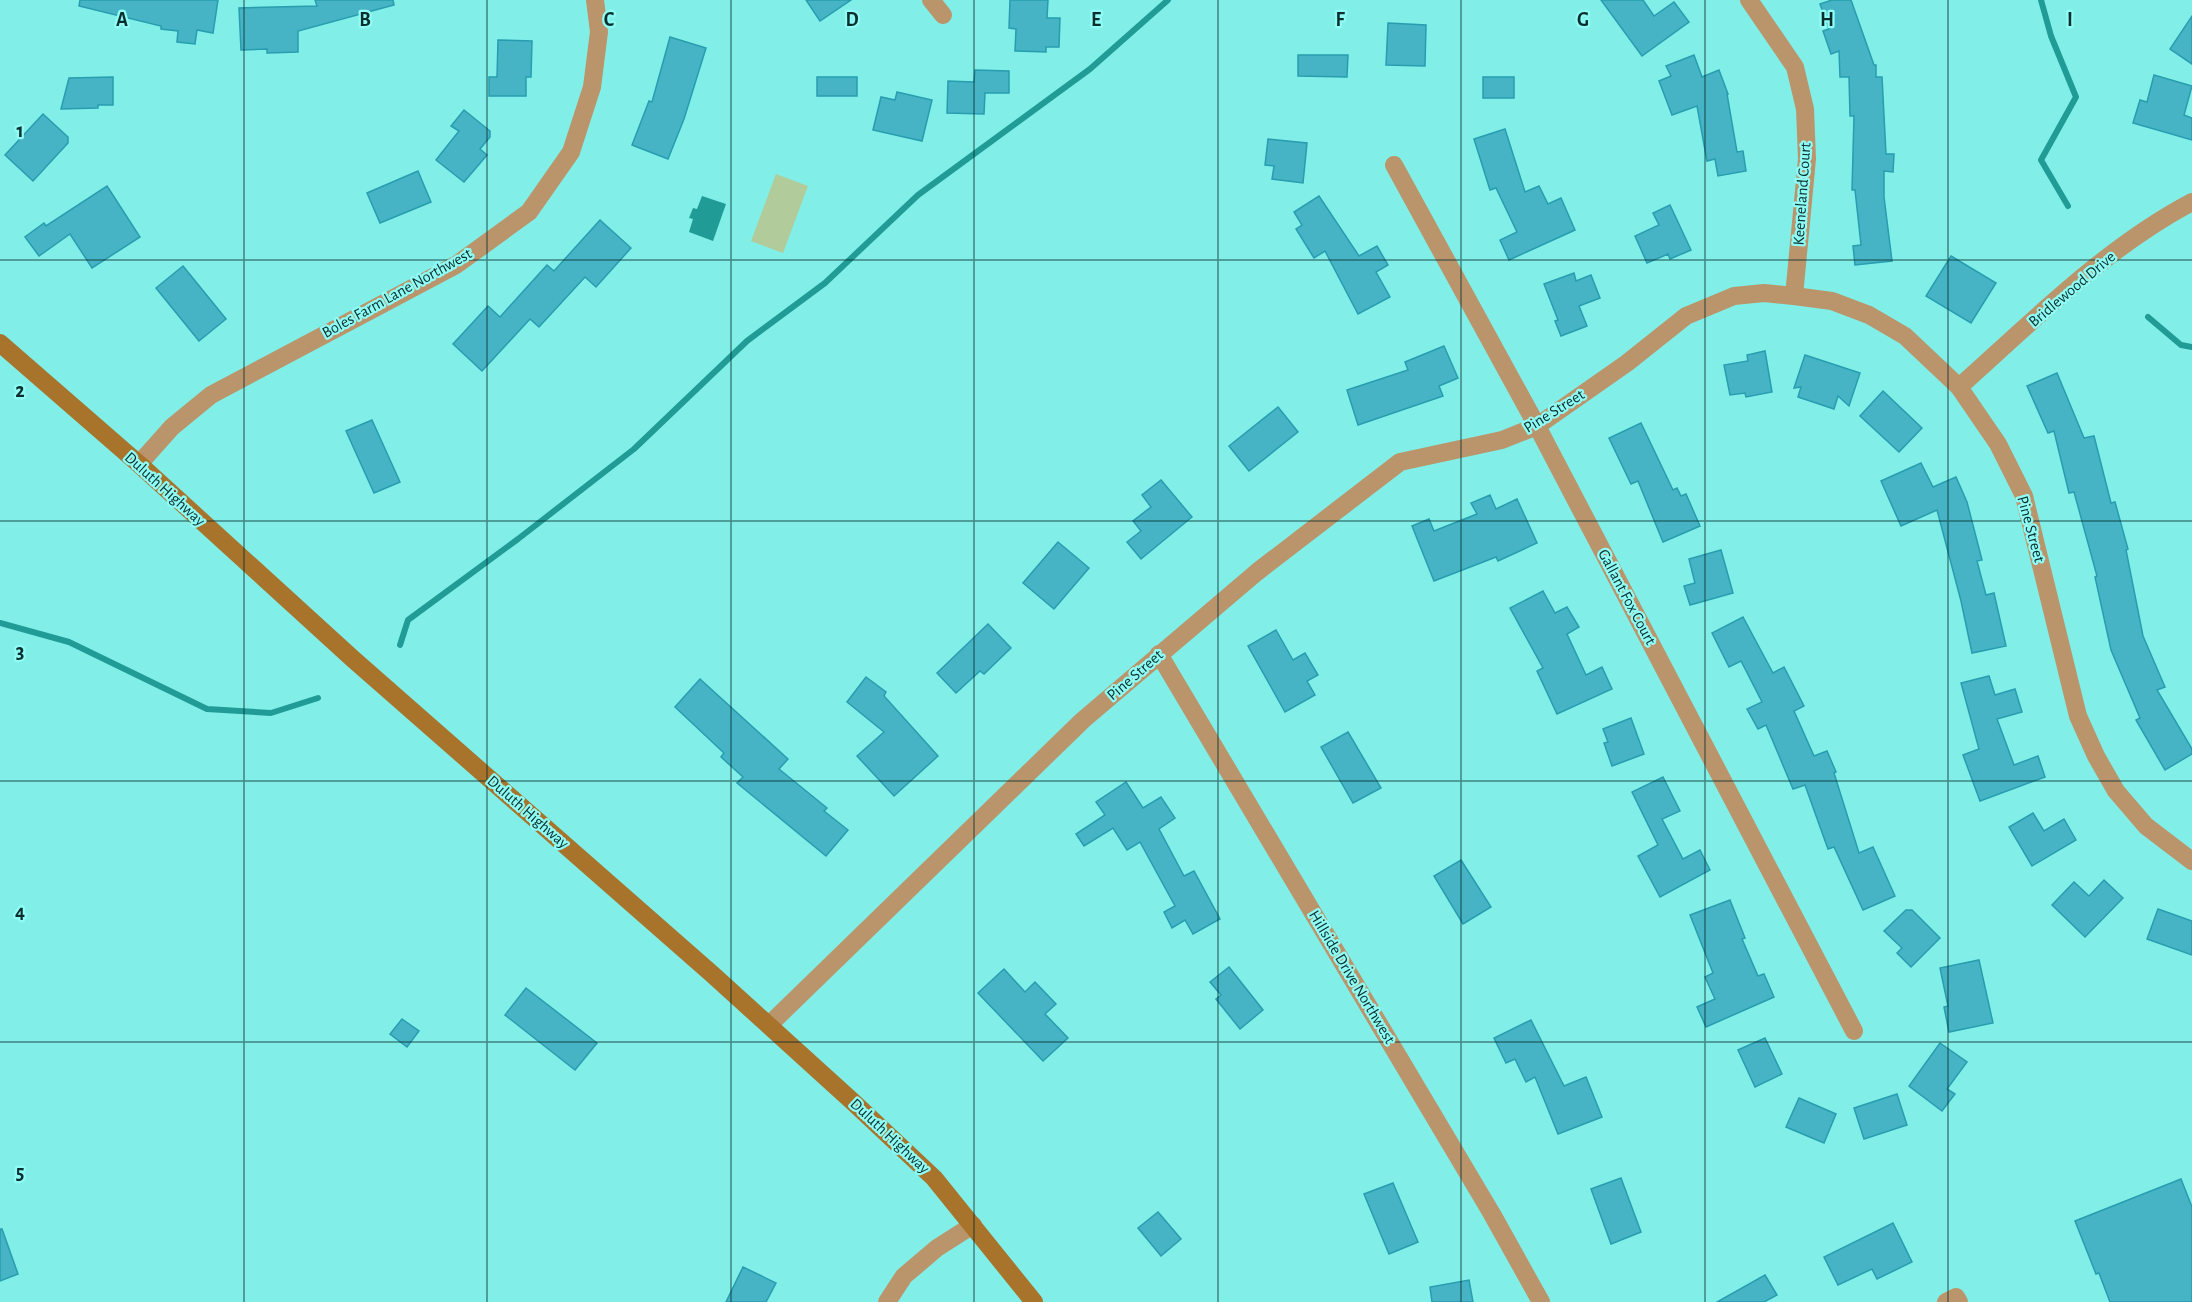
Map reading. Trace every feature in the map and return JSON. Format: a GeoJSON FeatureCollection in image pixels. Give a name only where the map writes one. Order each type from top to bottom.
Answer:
{"type":"FeatureCollection","features":[{"type":"Feature","properties":{"kind":"main road","name":"Duluth Highway"},"geometry":{"type":"LineString","coordinates":[[0,343],[139,464],[353,659],[769,1025],[934,1178],[1034,1302]]}},
{"type":"Feature","properties":{"kind":"street","name":"Boles Farm Lane Northwest"},"geometry":{"type":"LineString","coordinates":[[139,464],[172,427],[211,395],[456,265],[529,212],[571,152],[592,87],[599,32],[595,0]]}},
{"type":"Feature","properties":{"kind":"street"},"geometry":{"type":"LineString","coordinates":[[931,0],[943,15]]}},
{"type":"Feature","properties":{"kind":"street","name":"Keeneland Court"},"geometry":{"type":"LineString","coordinates":[[1749,0],[1795,67],[1805,109],[1808,159],[1794,296]]}},
{"type":"Feature","properties":{"kind":"street","name":"Gallant Fox Court"},"geometry":{"type":"LineString","coordinates":[[1394,165],[1537,426],[1854,1031]]}},
{"type":"Feature","properties":{"kind":"street","name":"Bridlewood Drive"},"geometry":{"type":"LineString","coordinates":[[1959,387],[2076,283],[2162,218],[2192,202]]}},
{"type":"Feature","properties":{"kind":"street","name":"Pine Street"},"geometry":{"type":"LineString","coordinates":[[769,1025],[1083,720],[1257,572],[1400,462],[1502,440],[1537,426],[1627,363],[1686,316],[1734,296],[1764,293],[1832,301],[1869,315],[1905,336],[1959,387],[1998,444],[2024,496],[2078,716],[2096,756],[2116,791],[2146,826],[2192,861]]}},
{"type":"Feature","properties":{"kind":"street","name":"Hillside Drive Northwest"},"geometry":{"type":"LineString","coordinates":[[1159,654],[1492,1214],[1541,1302]]}},
{"type":"Feature","properties":{"kind":"street"},"geometry":{"type":"LineString","coordinates":[[887,1302],[904,1276],[937,1248],[973,1225]]}},
{"type":"Feature","properties":{"kind":"green space"},"geometry":{"type":"Polygon","coordinates":[[[776,174],[808,186],[783,253],[751,241],[776,174]]]}},
{"type":"Feature","properties":{"kind":"water"},"geometry":{"type":"Polygon","coordinates":[[[702,196],[726,204],[713,241],[689,232],[693,219],[689,218],[693,208],[697,209],[702,196]]]}},
{"type":"Feature","properties":{"kind":"building"},"geometry":{"type":"Polygon","coordinates":[[[80,0],[218,0],[213,33],[197,30],[195,44],[177,42],[178,31],[161,29],[161,26],[79,6],[80,0]]]}},
{"type":"Feature","properties":{"kind":"building"},"geometry":{"type":"Polygon","coordinates":[[[315,0],[393,0],[394,5],[298,31],[298,52],[267,53],[267,49],[241,50],[239,8],[317,6],[315,0]]]}},
{"type":"Feature","properties":{"kind":"building"},"geometry":{"type":"Polygon","coordinates":[[[806,0],[851,0],[820,21],[806,0]]]}},
{"type":"Feature","properties":{"kind":"building"},"geometry":{"type":"Polygon","coordinates":[[[1010,0],[1048,0],[1047,18],[1060,18],[1059,47],[1046,47],[1046,52],[1015,51],[1016,29],[1009,28],[1010,0]]]}},
{"type":"Feature","properties":{"kind":"building"},"geometry":{"type":"Polygon","coordinates":[[[1601,0],[1643,0],[1654,16],[1674,2],[1689,22],[1642,56],[1601,0]]]}},
{"type":"Feature","properties":{"kind":"building"},"geometry":{"type":"Polygon","coordinates":[[[1832,0],[1851,0],[1874,65],[1876,65],[1876,77],[1882,77],[1886,154],[1894,154],[1893,172],[1884,171],[1884,197],[1892,261],[1855,265],[1853,246],[1861,245],[1855,190],[1852,190],[1854,116],[1850,116],[1849,77],[1840,77],[1839,51],[1831,54],[1823,31],[1829,29],[1820,4],[1832,0]]]}},
{"type":"Feature","properties":{"kind":"building"},"geometry":{"type":"Polygon","coordinates":[[[2192,16],[2192,64],[2170,49],[2192,16]]]}},
{"type":"Feature","properties":{"kind":"building"},"geometry":{"type":"Polygon","coordinates":[[[1388,23],[1426,25],[1425,66],[1386,65],[1388,23]]]}},
{"type":"Feature","properties":{"kind":"building"},"geometry":{"type":"Polygon","coordinates":[[[670,37],[706,48],[684,119],[668,159],[632,145],[649,101],[652,102],[670,37]]]}},
{"type":"Feature","properties":{"kind":"building"},"geometry":{"type":"Polygon","coordinates":[[[498,40],[532,41],[531,77],[526,77],[526,96],[489,96],[489,77],[497,77],[498,40]]]}},
{"type":"Feature","properties":{"kind":"building"},"geometry":{"type":"Polygon","coordinates":[[[1298,55],[1348,55],[1347,77],[1298,76],[1298,55]]]}},
{"type":"Feature","properties":{"kind":"building"},"geometry":{"type":"Polygon","coordinates":[[[1694,55],[1702,77],[1719,70],[1728,94],[1737,152],[1743,151],[1746,171],[1718,176],[1715,159],[1707,161],[1697,106],[1672,115],[1659,81],[1671,76],[1666,66],[1694,55]]]}},
{"type":"Feature","properties":{"kind":"building"},"geometry":{"type":"Polygon","coordinates":[[[975,70],[1009,71],[1009,93],[985,93],[984,114],[947,113],[948,81],[974,82],[975,70]]]}},
{"type":"Feature","properties":{"kind":"building"},"geometry":{"type":"Polygon","coordinates":[[[2154,75],[2192,86],[2184,115],[2192,118],[2192,140],[2133,123],[2140,100],[2147,102],[2154,75]]]}},
{"type":"Feature","properties":{"kind":"building"},"geometry":{"type":"Polygon","coordinates":[[[113,77],[113,105],[98,105],[98,108],[61,109],[69,78],[113,77]]]}},
{"type":"Feature","properties":{"kind":"building"},"geometry":{"type":"Polygon","coordinates":[[[817,77],[857,77],[857,96],[817,96],[817,77]]]}},
{"type":"Feature","properties":{"kind":"building"},"geometry":{"type":"Polygon","coordinates":[[[1483,77],[1514,77],[1514,98],[1483,98],[1483,77]]]}},
{"type":"Feature","properties":{"kind":"building"},"geometry":{"type":"Polygon","coordinates":[[[897,92],[932,100],[922,141],[873,130],[881,97],[895,100],[897,92]]]}},
{"type":"Feature","properties":{"kind":"building"},"geometry":{"type":"Polygon","coordinates":[[[464,110],[490,131],[490,137],[480,149],[487,155],[464,182],[436,160],[459,131],[451,126],[464,110]]]}},
{"type":"Feature","properties":{"kind":"building"},"geometry":{"type":"Polygon","coordinates":[[[43,114],[68,137],[68,143],[33,181],[5,155],[43,114]]]}},
{"type":"Feature","properties":{"kind":"building"},"geometry":{"type":"Polygon","coordinates":[[[1505,129],[1525,192],[1539,186],[1548,204],[1561,198],[1575,230],[1509,260],[1500,240],[1517,232],[1496,188],[1490,190],[1474,139],[1505,129]]]}},
{"type":"Feature","properties":{"kind":"building"},"geometry":{"type":"Polygon","coordinates":[[[1268,139],[1307,143],[1303,183],[1272,179],[1274,166],[1265,165],[1268,139]]]}},
{"type":"Feature","properties":{"kind":"building"},"geometry":{"type":"Polygon","coordinates":[[[418,171],[431,202],[380,223],[367,193],[418,171]]]}},
{"type":"Feature","properties":{"kind":"building"},"geometry":{"type":"Polygon","coordinates":[[[107,186],[140,237],[92,268],[70,234],[39,256],[25,237],[44,223],[46,226],[107,186]]]}},
{"type":"Feature","properties":{"kind":"building"},"geometry":{"type":"Polygon","coordinates":[[[1319,196],[1359,256],[1377,246],[1388,265],[1376,272],[1390,297],[1358,314],[1325,251],[1314,258],[1296,229],[1302,225],[1294,212],[1319,196]]]}},
{"type":"Feature","properties":{"kind":"building"},"geometry":{"type":"Polygon","coordinates":[[[1670,205],[1691,250],[1670,259],[1668,254],[1647,263],[1635,236],[1659,225],[1653,213],[1670,205]]]}},
{"type":"Feature","properties":{"kind":"building"},"geometry":{"type":"Polygon","coordinates":[[[600,220],[631,248],[596,287],[585,277],[539,327],[530,319],[482,371],[453,344],[488,306],[500,317],[547,265],[554,271],[600,220]]]}},
{"type":"Feature","properties":{"kind":"building"},"geometry":{"type":"Polygon","coordinates":[[[1951,256],[1996,283],[1971,323],[1926,296],[1951,256]]]}},
{"type":"Feature","properties":{"kind":"building"},"geometry":{"type":"Polygon","coordinates":[[[183,266],[226,319],[199,341],[156,288],[183,266]]]}},
{"type":"Feature","properties":{"kind":"building"},"geometry":{"type":"Polygon","coordinates":[[[1574,273],[1576,281],[1591,275],[1600,298],[1579,306],[1587,326],[1561,336],[1555,321],[1558,320],[1544,284],[1574,273]]]}},
{"type":"Feature","properties":{"kind":"building"},"geometry":{"type":"Polygon","coordinates":[[[1444,346],[1458,378],[1439,386],[1443,396],[1358,425],[1347,390],[1408,370],[1405,362],[1444,346]]]}},
{"type":"Feature","properties":{"kind":"building"},"geometry":{"type":"Polygon","coordinates":[[[1765,351],[1772,392],[1746,397],[1745,393],[1730,395],[1724,365],[1748,361],[1747,355],[1765,351]]]}},
{"type":"Feature","properties":{"kind":"building"},"geometry":{"type":"Polygon","coordinates":[[[1805,355],[1860,373],[1849,406],[1838,396],[1834,409],[1798,397],[1801,387],[1794,388],[1805,355]]]}},
{"type":"Feature","properties":{"kind":"building"},"geometry":{"type":"Polygon","coordinates":[[[2057,373],[2084,438],[2094,436],[2111,503],[2115,502],[2128,549],[2126,550],[2143,636],[2165,687],[2157,690],[2192,749],[2192,754],[2165,770],[2136,720],[2140,718],[2111,650],[2095,577],[2097,576],[2074,492],[2069,493],[2054,431],[2048,433],[2027,386],[2057,373]]]}},
{"type":"Feature","properties":{"kind":"building"},"geometry":{"type":"Polygon","coordinates":[[[1883,391],[1922,428],[1899,452],[1860,416],[1883,391]]]}},
{"type":"Feature","properties":{"kind":"building"},"geometry":{"type":"Polygon","coordinates":[[[1278,407],[1298,432],[1249,471],[1229,446],[1278,407]]]}},
{"type":"Feature","properties":{"kind":"building"},"geometry":{"type":"Polygon","coordinates":[[[372,420],[400,482],[374,493],[346,431],[372,420]]]}},
{"type":"Feature","properties":{"kind":"building"},"geometry":{"type":"Polygon","coordinates":[[[1641,423],[1673,490],[1677,488],[1681,496],[1686,494],[1700,526],[1663,542],[1638,481],[1631,484],[1609,438],[1641,423]]]}},
{"type":"Feature","properties":{"kind":"building"},"geometry":{"type":"Polygon","coordinates":[[[1921,463],[1933,487],[1956,477],[1967,502],[1982,560],[1977,561],[1986,595],[1994,593],[2006,646],[1972,653],[1937,510],[1901,526],[1881,481],[1921,463]]]}},
{"type":"Feature","properties":{"kind":"building"},"geometry":{"type":"Polygon","coordinates":[[[1161,480],[1192,517],[1141,559],[1127,542],[1141,531],[1133,521],[1151,507],[1142,495],[1161,480]]]}},
{"type":"Feature","properties":{"kind":"building"},"geometry":{"type":"Polygon","coordinates":[[[1490,495],[1496,509],[1517,499],[1537,543],[1498,561],[1496,557],[1434,581],[1412,526],[1429,519],[1434,531],[1477,514],[1471,503],[1490,495]]]}},
{"type":"Feature","properties":{"kind":"building"},"geometry":{"type":"Polygon","coordinates":[[[1058,542],[1089,568],[1054,609],[1023,583],[1058,542]]]}},
{"type":"Feature","properties":{"kind":"building"},"geometry":{"type":"Polygon","coordinates":[[[1721,550],[1733,593],[1690,605],[1684,586],[1695,583],[1689,559],[1721,550]]]}},
{"type":"Feature","properties":{"kind":"building"},"geometry":{"type":"Polygon","coordinates":[[[1543,591],[1555,613],[1567,607],[1579,627],[1567,634],[1586,675],[1602,667],[1612,689],[1557,714],[1537,671],[1543,668],[1510,608],[1543,591]]]}},
{"type":"Feature","properties":{"kind":"building"},"geometry":{"type":"Polygon","coordinates":[[[1743,617],[1773,673],[1784,667],[1804,706],[1794,711],[1814,756],[1827,751],[1836,772],[1834,773],[1859,853],[1873,847],[1895,896],[1863,910],[1834,847],[1828,849],[1805,785],[1793,789],[1766,725],[1758,729],[1747,709],[1762,702],[1741,661],[1729,667],[1712,633],[1743,617]]]}},
{"type":"Feature","properties":{"kind":"building"},"geometry":{"type":"Polygon","coordinates":[[[988,624],[1011,648],[984,674],[980,671],[956,693],[937,673],[988,624]]]}},
{"type":"Feature","properties":{"kind":"building"},"geometry":{"type":"Polygon","coordinates":[[[1276,630],[1293,660],[1305,653],[1318,675],[1307,681],[1315,695],[1285,712],[1248,646],[1276,630]]]}},
{"type":"Feature","properties":{"kind":"building"},"geometry":{"type":"Polygon","coordinates":[[[1989,676],[1995,695],[2015,689],[2022,712],[1997,719],[2014,765],[2038,756],[2045,777],[1980,801],[1963,755],[1979,749],[1961,683],[1989,676]]]}},
{"type":"Feature","properties":{"kind":"building"},"geometry":{"type":"Polygon","coordinates":[[[866,677],[886,692],[884,696],[938,756],[894,796],[857,756],[884,732],[847,702],[866,677]]]}},
{"type":"Feature","properties":{"kind":"building"},"geometry":{"type":"Polygon","coordinates":[[[700,679],[788,759],[779,769],[827,808],[824,811],[848,830],[826,856],[737,783],[743,777],[721,757],[724,753],[675,707],[700,679]]]}},
{"type":"Feature","properties":{"kind":"building"},"geometry":{"type":"Polygon","coordinates":[[[1631,718],[1644,754],[1612,766],[1604,743],[1608,742],[1603,729],[1631,718]]]}},
{"type":"Feature","properties":{"kind":"building"},"geometry":{"type":"Polygon","coordinates":[[[1348,732],[1381,788],[1353,803],[1321,747],[1348,732]]]}},
{"type":"Feature","properties":{"kind":"building"},"geometry":{"type":"Polygon","coordinates":[[[1663,777],[1680,811],[1662,819],[1683,859],[1700,850],[1710,870],[1660,897],[1638,856],[1658,845],[1632,792],[1663,777]]]}},
{"type":"Feature","properties":{"kind":"building"},"geometry":{"type":"Polygon","coordinates":[[[1126,782],[1143,808],[1161,797],[1175,818],[1159,829],[1184,876],[1194,871],[1220,919],[1193,934],[1185,920],[1172,928],[1164,912],[1175,906],[1140,842],[1127,850],[1113,828],[1084,846],[1076,834],[1105,815],[1096,802],[1126,782]]]}},
{"type":"Feature","properties":{"kind":"building"},"geometry":{"type":"Polygon","coordinates":[[[2033,813],[2044,831],[2064,819],[2076,840],[2032,866],[2009,827],[2033,813]]]}},
{"type":"Feature","properties":{"kind":"building"},"geometry":{"type":"Polygon","coordinates":[[[1461,860],[1491,907],[1463,924],[1434,876],[1461,860]]]}},
{"type":"Feature","properties":{"kind":"building"},"geometry":{"type":"Polygon","coordinates":[[[2104,880],[2123,898],[2085,937],[2052,905],[2074,882],[2089,896],[2104,880]]]}},
{"type":"Feature","properties":{"kind":"building"},"geometry":{"type":"Polygon","coordinates":[[[1730,900],[1745,938],[1742,939],[1758,976],[1764,974],[1774,997],[1706,1027],[1697,1007],[1715,999],[1705,977],[1713,973],[1690,915],[1730,900]]]}},
{"type":"Feature","properties":{"kind":"building"},"geometry":{"type":"Polygon","coordinates":[[[2158,909],[2192,921],[2192,955],[2147,939],[2158,909]]]}},
{"type":"Feature","properties":{"kind":"building"},"geometry":{"type":"Polygon","coordinates":[[[1906,910],[1912,910],[1940,938],[1911,967],[1897,953],[1902,948],[1884,931],[1906,910]]]}},
{"type":"Feature","properties":{"kind":"building"},"geometry":{"type":"Polygon","coordinates":[[[1979,960],[1993,1023],[1949,1032],[1944,1007],[1948,1006],[1940,968],[1979,960]]]}},
{"type":"Feature","properties":{"kind":"building"},"geometry":{"type":"Polygon","coordinates":[[[1229,967],[1263,1010],[1240,1029],[1216,999],[1221,995],[1210,982],[1229,967]]]}},
{"type":"Feature","properties":{"kind":"building"},"geometry":{"type":"Polygon","coordinates":[[[1004,969],[1025,992],[1035,982],[1056,1004],[1045,1014],[1068,1038],[1043,1061],[978,993],[1004,969]]]}},
{"type":"Feature","properties":{"kind":"building"},"geometry":{"type":"Polygon","coordinates":[[[526,988],[597,1043],[575,1070],[505,1015],[526,988]]]}},
{"type":"Feature","properties":{"kind":"building"},"geometry":{"type":"Polygon","coordinates":[[[402,1019],[419,1031],[407,1047],[390,1034],[402,1019]]]}},
{"type":"Feature","properties":{"kind":"building"},"geometry":{"type":"Polygon","coordinates":[[[1531,1020],[1564,1086],[1586,1077],[1602,1117],[1558,1134],[1535,1077],[1526,1082],[1515,1059],[1506,1063],[1494,1038],[1531,1020]]]}},
{"type":"Feature","properties":{"kind":"building"},"geometry":{"type":"Polygon","coordinates":[[[1765,1038],[1782,1074],[1755,1087],[1738,1050],[1765,1038]]]}},
{"type":"Feature","properties":{"kind":"building"},"geometry":{"type":"Polygon","coordinates":[[[1940,1043],[1967,1062],[1947,1089],[1955,1094],[1942,1111],[1909,1086],[1940,1043]]]}},
{"type":"Feature","properties":{"kind":"building"},"geometry":{"type":"Polygon","coordinates":[[[1897,1094],[1907,1125],[1864,1139],[1854,1108],[1897,1094]]]}},
{"type":"Feature","properties":{"kind":"building"},"geometry":{"type":"Polygon","coordinates":[[[1799,1098],[1836,1114],[1824,1143],[1786,1127],[1799,1098]]]}},
{"type":"Feature","properties":{"kind":"building"},"geometry":{"type":"Polygon","coordinates":[[[1621,1178],[1641,1232],[1611,1244],[1591,1189],[1621,1178]]]}},
{"type":"Feature","properties":{"kind":"building"},"geometry":{"type":"Polygon","coordinates":[[[2181,1179],[2192,1207],[2192,1302],[2110,1302],[2075,1221],[2181,1179]]]}},
{"type":"Feature","properties":{"kind":"building"},"geometry":{"type":"Polygon","coordinates":[[[1393,1183],[1418,1242],[1389,1254],[1364,1194],[1393,1183]]]}},
{"type":"Feature","properties":{"kind":"building"},"geometry":{"type":"Polygon","coordinates":[[[1158,1212],[1181,1239],[1161,1256],[1138,1228],[1158,1212]]]}},
{"type":"Feature","properties":{"kind":"building"},"geometry":{"type":"Polygon","coordinates":[[[1893,1223],[1912,1262],[1877,1279],[1872,1269],[1838,1285],[1824,1257],[1893,1223]]]}},
{"type":"Feature","properties":{"kind":"building"},"geometry":{"type":"Polygon","coordinates":[[[0,1229],[2,1229],[18,1274],[0,1281],[0,1229]]]}},
{"type":"Feature","properties":{"kind":"building"},"geometry":{"type":"Polygon","coordinates":[[[743,1267],[776,1283],[766,1302],[726,1302],[743,1267]]]}},
{"type":"Feature","properties":{"kind":"building"},"geometry":{"type":"Polygon","coordinates":[[[1765,1275],[1777,1295],[1764,1302],[1717,1302],[1765,1275]]]}},
{"type":"Feature","properties":{"kind":"building"},"geometry":{"type":"Polygon","coordinates":[[[1469,1280],[1473,1302],[1432,1302],[1430,1287],[1469,1280]]]}},
{"type":"Feature","properties":{"kind":"waterway"},"geometry":{"type":"LineString","coordinates":[[400,645],[408,620],[634,449],[747,341],[825,283],[918,195],[1090,69],[1168,0]]}},
{"type":"Feature","properties":{"kind":"waterway"},"geometry":{"type":"LineString","coordinates":[[2041,0],[2051,36],[2076,97],[2041,160],[2068,206]]}},
{"type":"Feature","properties":{"kind":"waterway"},"geometry":{"type":"LineString","coordinates":[[2148,317],[2181,345],[2192,347]]}},
{"type":"Feature","properties":{"kind":"waterway"},"geometry":{"type":"LineString","coordinates":[[0,623],[69,642],[207,709],[271,713],[318,698]]}}]}
